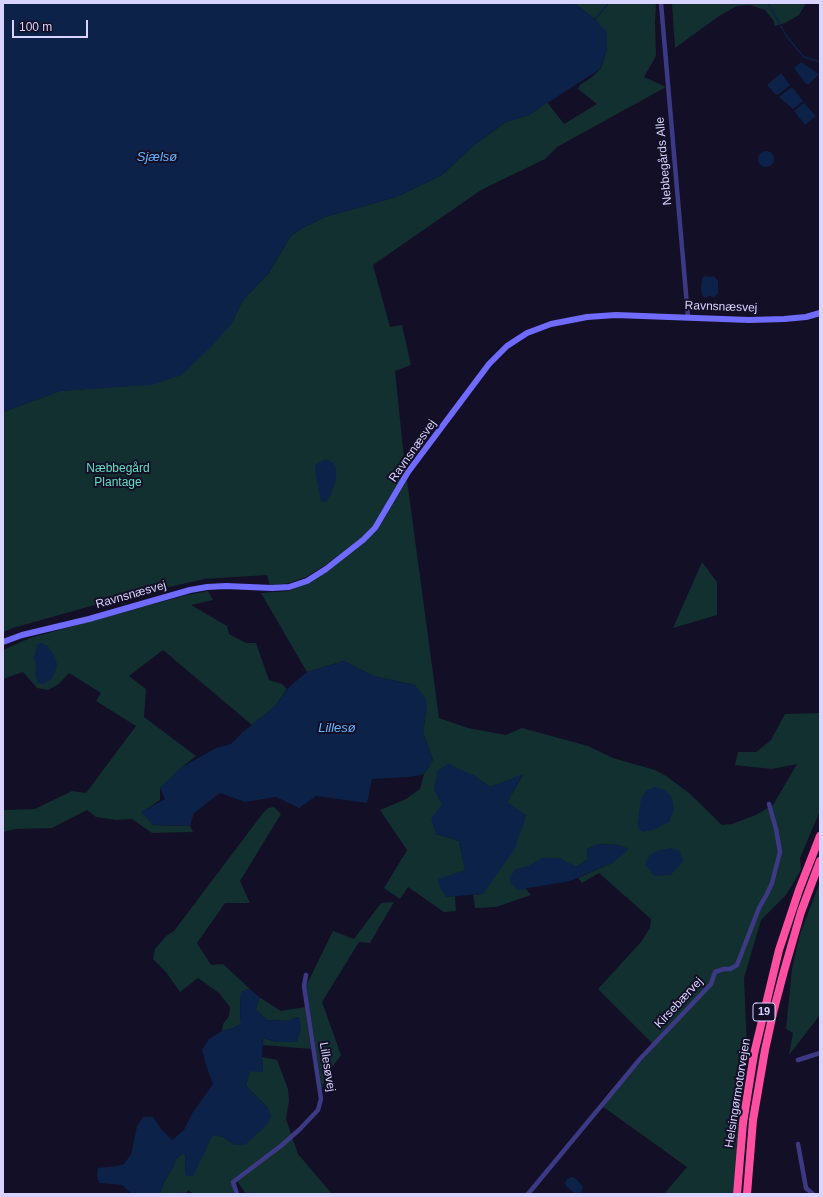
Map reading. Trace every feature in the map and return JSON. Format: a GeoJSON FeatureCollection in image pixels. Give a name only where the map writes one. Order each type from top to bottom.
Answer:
{"type":"FeatureCollection","features":[{"type":"Feature","properties":{"kind":"highway","name":"Helsingørmotorvejen"},"geometry":{"type":"LineString","coordinates":[[737,1194],[743,1123],[754,1054],[779,950],[799,890],[820,836]]}},
{"type":"Feature","properties":{"kind":"highway","name":"Helsingørmotorvejen"},"geometry":{"type":"LineString","coordinates":[[747,1194],[753,1120],[772,1016],[799,920],[820,861]]}},
{"type":"Feature","properties":{"kind":"main road","name":"Ravnsnæsvej"},"geometry":{"type":"LineString","coordinates":[[3,642],[22,635],[89,619],[190,590],[226,586],[272,588],[289,586],[307,580],[326,569],[363,540],[375,528],[408,472],[489,364],[507,346],[527,333],[539,328],[587,316],[616,315],[750,320],[806,317],[820,313]]}},
{"type":"Feature","properties":{"kind":"street","name":"Nebbegårds Alle"},"geometry":{"type":"LineString","coordinates":[[661,3],[688,317]]}},
{"type":"Feature","properties":{"kind":"street","name":"Kirsebærvej"},"geometry":{"type":"LineString","coordinates":[[528,1194],[640,1058],[711,984],[715,972],[730,969],[738,965],[759,908],[772,883],[780,852],[776,829],[769,804]]}},
{"type":"Feature","properties":{"kind":"street","name":"Lillesøvej"},"geometry":{"type":"LineString","coordinates":[[237,1194],[233,1182],[282,1145],[300,1129],[318,1110],[320,1104],[321,1099],[304,986],[306,975]]}},
{"type":"Feature","properties":{"kind":"street"},"geometry":{"type":"LineString","coordinates":[[798,1060],[820,1053]]}},
{"type":"Feature","properties":{"kind":"street"},"geometry":{"type":"LineString","coordinates":[[798,1144],[806,1188],[813,1194]]}},
{"type":"Feature","properties":{"kind":"green space","name":"Næbbegård Plantage"},"geometry":{"type":"Polygon","coordinates":[[[574,3],[656,3],[656,56],[644,77],[666,87],[557,147],[545,159],[481,190],[373,265],[390,327],[402,325],[411,365],[395,371],[404,458],[407,469],[372,527],[361,539],[324,566],[306,577],[289,583],[270,586],[267,575],[204,579],[105,602],[3,632],[3,412],[60,391],[98,388],[231,324],[243,300],[268,274],[291,236],[302,228],[325,217],[396,197],[442,175],[474,145],[506,122],[529,115],[547,102],[564,124],[597,104],[578,89],[580,85],[592,77],[601,68],[607,49],[595,19],[574,3]]]}},
{"type":"Feature","properties":{"kind":"green space"},"geometry":{"type":"Polygon","coordinates":[[[672,3],[806,3],[799,15],[785,23],[775,26],[773,20],[765,10],[750,5],[737,6],[719,16],[675,48],[672,3]]]}},
{"type":"Feature","properties":{"kind":"green space"},"geometry":{"type":"Polygon","coordinates":[[[407,480],[439,718],[468,728],[506,735],[522,728],[588,746],[613,758],[655,770],[689,793],[722,825],[732,824],[756,815],[773,805],[797,764],[772,769],[735,765],[738,752],[756,752],[771,740],[785,714],[820,713],[820,811],[800,858],[801,870],[786,895],[761,920],[744,978],[747,1049],[733,1194],[664,1194],[687,1167],[602,1106],[655,1046],[598,989],[641,942],[650,928],[651,919],[599,873],[582,883],[578,878],[612,863],[628,849],[618,845],[599,844],[587,849],[588,859],[576,867],[570,864],[543,858],[528,867],[516,869],[517,890],[525,888],[531,895],[496,907],[475,908],[473,895],[483,894],[507,802],[523,775],[490,787],[473,775],[434,789],[442,804],[436,834],[459,841],[465,870],[446,897],[455,896],[456,911],[444,912],[408,887],[400,899],[384,888],[407,850],[380,810],[406,799],[420,789],[424,774],[433,760],[423,732],[427,708],[415,685],[373,676],[344,661],[307,672],[261,593],[288,591],[307,583],[363,543],[377,531],[407,480]]]}},
{"type":"Feature","properties":{"kind":"green space"},"geometry":{"type":"Polygon","coordinates":[[[702,562],[717,582],[717,615],[673,628],[702,562]]]}},
{"type":"Feature","properties":{"kind":"green space"},"geometry":{"type":"Polygon","coordinates":[[[208,591],[213,600],[191,605],[227,626],[229,634],[246,643],[256,643],[269,680],[282,684],[287,689],[275,706],[252,725],[163,650],[129,676],[146,689],[144,717],[196,756],[160,788],[160,800],[142,812],[153,825],[190,826],[193,832],[152,833],[132,819],[116,820],[96,817],[87,810],[52,828],[16,829],[3,832],[3,810],[35,809],[72,791],[86,793],[136,726],[96,701],[101,693],[69,673],[59,684],[48,690],[37,688],[23,672],[3,679],[3,650],[30,638],[187,595],[208,591]]]}},
{"type":"Feature","properties":{"kind":"green space"},"geometry":{"type":"Polygon","coordinates":[[[274,807],[281,814],[240,881],[250,903],[225,903],[197,943],[211,965],[223,964],[250,989],[241,992],[241,1024],[222,1031],[223,1024],[229,1016],[230,1007],[219,993],[198,978],[180,992],[166,972],[153,959],[155,949],[166,936],[174,931],[263,813],[268,808],[274,807]]]}},
{"type":"Feature","properties":{"kind":"green space"},"geometry":{"type":"Polygon","coordinates":[[[820,882],[820,1015],[789,1055],[793,1033],[786,1029],[792,969],[800,934],[820,882]]]}},
{"type":"Feature","properties":{"kind":"green space"},"geometry":{"type":"Polygon","coordinates":[[[394,902],[370,943],[359,942],[322,1002],[341,1055],[326,1076],[322,1089],[306,986],[333,931],[354,939],[381,903],[394,902]]]}},
{"type":"Feature","properties":{"kind":"green space"},"geometry":{"type":"Polygon","coordinates":[[[259,997],[281,1011],[305,1007],[311,1049],[263,1045],[263,1038],[277,1042],[298,1017],[287,1021],[267,1020],[256,1010],[259,997]]]}},
{"type":"Feature","properties":{"kind":"green space"},"geometry":{"type":"Polygon","coordinates":[[[262,1057],[277,1060],[288,1089],[289,1101],[286,1119],[298,1154],[332,1194],[246,1194],[235,1178],[231,1181],[235,1194],[193,1194],[188,1190],[186,1194],[160,1194],[164,1182],[176,1159],[181,1155],[185,1155],[186,1176],[213,1135],[223,1137],[235,1145],[268,1108],[246,1086],[250,1071],[263,1071],[262,1057]]]}},
{"type":"Feature","properties":{"kind":"water","name":"Sjælsø"},"geometry":{"type":"Polygon","coordinates":[[[3,3],[574,3],[595,19],[607,32],[607,49],[600,69],[529,115],[506,122],[474,145],[442,175],[396,197],[325,217],[302,228],[291,236],[268,274],[243,300],[231,324],[212,346],[182,375],[151,385],[60,391],[3,412],[3,3]]]}},
{"type":"Feature","properties":{"kind":"water"},"geometry":{"type":"Polygon","coordinates":[[[801,62],[819,74],[809,84],[806,84],[794,68],[801,62]]]}},
{"type":"Feature","properties":{"kind":"water"},"geometry":{"type":"Polygon","coordinates":[[[781,73],[790,85],[776,95],[767,85],[781,73]]]}},
{"type":"Feature","properties":{"kind":"water"},"geometry":{"type":"Polygon","coordinates":[[[792,87],[803,101],[793,109],[779,97],[792,87]]]}},
{"type":"Feature","properties":{"kind":"water"},"geometry":{"type":"Polygon","coordinates":[[[804,103],[816,116],[805,125],[794,111],[804,103]]]}},
{"type":"Feature","properties":{"kind":"water"},"geometry":{"type":"Polygon","coordinates":[[[763,151],[769,151],[774,156],[772,165],[769,167],[763,167],[758,162],[758,156],[763,151]]]}},
{"type":"Feature","properties":{"kind":"water"},"geometry":{"type":"Polygon","coordinates":[[[705,276],[714,276],[718,281],[718,293],[714,297],[709,296],[705,298],[702,295],[702,278],[705,276]]]}},
{"type":"Feature","properties":{"kind":"water"},"geometry":{"type":"Polygon","coordinates":[[[326,459],[333,463],[336,468],[336,480],[331,494],[326,502],[321,501],[315,465],[326,459]]]}},
{"type":"Feature","properties":{"kind":"water"},"geometry":{"type":"Polygon","coordinates":[[[42,643],[48,646],[56,659],[57,667],[52,678],[44,684],[38,683],[35,675],[36,666],[34,658],[37,644],[42,643]]]}},
{"type":"Feature","properties":{"kind":"water","name":"Lillesø"},"geometry":{"type":"Polygon","coordinates":[[[344,661],[373,676],[415,685],[426,699],[427,708],[423,732],[433,760],[424,774],[409,777],[372,779],[367,803],[316,796],[299,808],[276,797],[245,802],[220,793],[194,813],[190,826],[153,825],[141,812],[165,799],[160,788],[182,767],[216,748],[231,744],[243,732],[275,706],[290,686],[307,672],[344,661]]]}},
{"type":"Feature","properties":{"kind":"water"},"geometry":{"type":"Polygon","coordinates":[[[448,764],[473,775],[490,787],[523,774],[507,802],[526,815],[524,823],[514,850],[483,894],[446,897],[439,886],[438,879],[465,870],[459,841],[436,834],[431,819],[442,804],[434,789],[437,771],[448,764]]]}},
{"type":"Feature","properties":{"kind":"water"},"geometry":{"type":"Polygon","coordinates":[[[654,787],[665,790],[672,797],[674,809],[669,822],[655,829],[642,832],[637,826],[641,799],[646,791],[654,787]]]}},
{"type":"Feature","properties":{"kind":"water"},"geometry":{"type":"Polygon","coordinates":[[[599,844],[618,845],[629,849],[612,863],[570,881],[517,890],[511,883],[509,878],[516,869],[528,866],[543,858],[560,858],[576,867],[588,859],[587,849],[599,844]]]}},
{"type":"Feature","properties":{"kind":"water"},"geometry":{"type":"Polygon","coordinates":[[[671,848],[680,851],[683,861],[671,875],[654,876],[645,864],[650,855],[660,850],[671,848]]]}},
{"type":"Feature","properties":{"kind":"water"},"geometry":{"type":"Polygon","coordinates":[[[250,989],[259,997],[256,1010],[267,1020],[287,1021],[299,1017],[301,1029],[297,1042],[277,1042],[263,1038],[263,1072],[250,1071],[246,1086],[268,1108],[271,1117],[267,1125],[245,1145],[235,1145],[223,1137],[213,1135],[193,1176],[186,1176],[185,1155],[181,1155],[176,1159],[164,1182],[160,1194],[132,1194],[122,1185],[99,1183],[97,1176],[98,1168],[124,1164],[131,1154],[137,1126],[143,1117],[153,1117],[161,1129],[172,1140],[184,1130],[193,1112],[213,1084],[202,1050],[209,1039],[222,1031],[241,1024],[241,992],[250,989]]]}},
{"type":"Feature","properties":{"kind":"water"},"geometry":{"type":"Polygon","coordinates":[[[572,1177],[576,1179],[583,1187],[581,1193],[577,1194],[566,1186],[565,1183],[567,1179],[572,1177]]]}},
{"type":"Feature","properties":{"kind":"waterway"},"geometry":{"type":"LineString","coordinates":[[595,19],[609,3]]}},
{"type":"Feature","properties":{"kind":"waterway"},"geometry":{"type":"LineString","coordinates":[[768,3],[787,37],[804,57],[820,62]]}}]}
